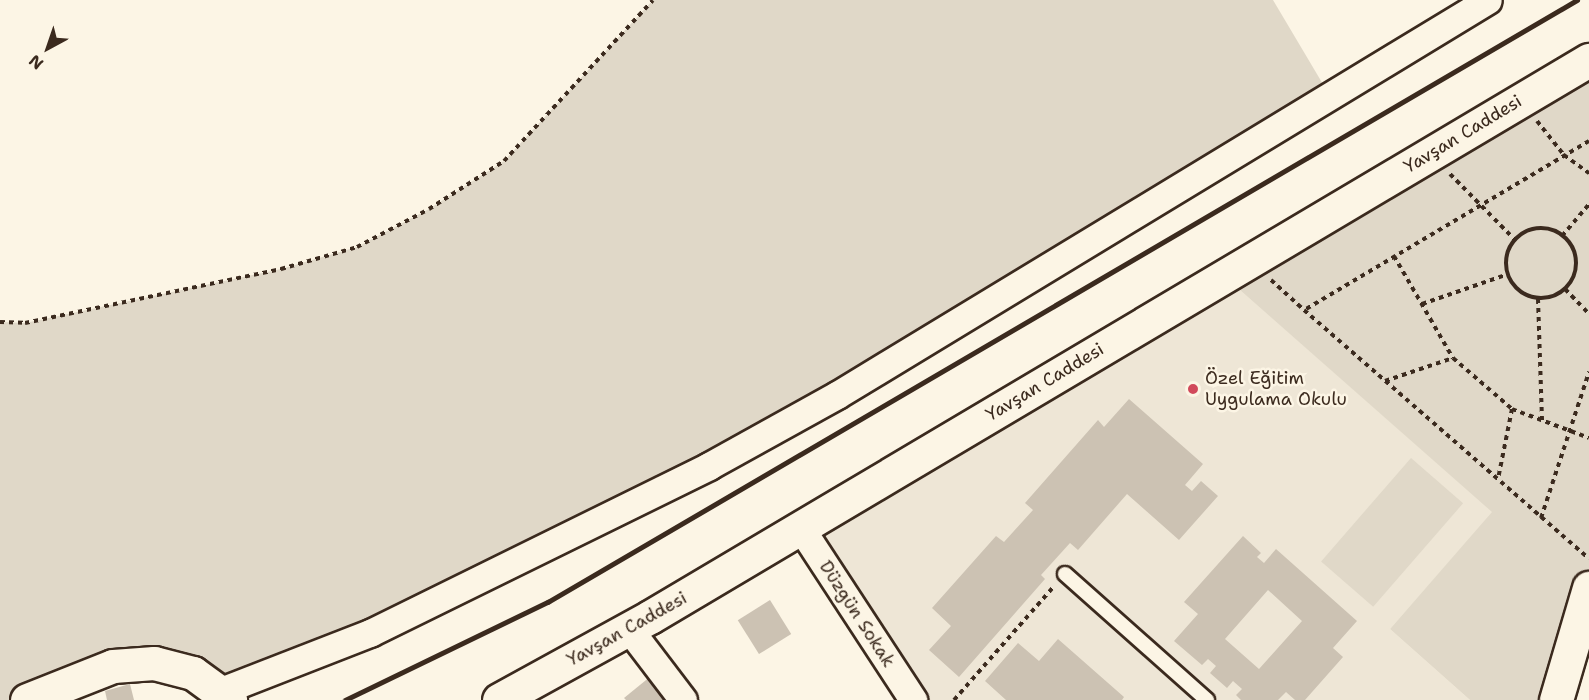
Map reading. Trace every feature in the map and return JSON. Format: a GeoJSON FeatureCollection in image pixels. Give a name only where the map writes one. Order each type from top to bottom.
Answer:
{"type":"FeatureCollection","features":[{"type":"Feature","properties":{"kind":"street"},"geometry":{"type":"LineString","coordinates":[[27,700],[92,673],[132,664],[173,667],[193,673],[225,696],[370,633],[729,455],[837,395],[1488,0]]}},
{"type":"Feature","properties":{"kind":"street","name":"Yavşan Caddesi"},"geometry":{"type":"LineString","coordinates":[[500,700],[628,629],[1589,60]]}},
{"type":"Feature","properties":{"kind":"street","name":"Düzgün Sokak"},"geometry":{"type":"LineString","coordinates":[[800,527],[913,700]]}},
{"type":"Feature","properties":{"kind":"street"},"geometry":{"type":"LineString","coordinates":[[1556,700],[1589,588]]}},
{"type":"Feature","properties":{"kind":"street"},"geometry":{"type":"LineString","coordinates":[[628,629],[683,700]]}},
{"type":"Feature","properties":{"kind":"lane"},"geometry":{"type":"LineString","coordinates":[[1065,574],[1207,700]]}},
{"type":"Feature","properties":{"kind":"path"},"geometry":{"type":"LineString","coordinates":[[0,322],[25,323],[281,269],[357,247],[429,209],[504,161],[653,0]]}},
{"type":"Feature","properties":{"kind":"path"},"geometry":{"type":"LineString","coordinates":[[1520,100],[1564,155],[1589,173]]}},
{"type":"Feature","properties":{"kind":"path"},"geometry":{"type":"LineString","coordinates":[[1304,310],[1589,141]]}},
{"type":"Feature","properties":{"kind":"path"},"geometry":{"type":"LineString","coordinates":[[1430,154],[1515,240]]}},
{"type":"Feature","properties":{"kind":"path"},"geometry":{"type":"LineString","coordinates":[[1562,236],[1589,204]]}},
{"type":"Feature","properties":{"kind":"path"},"geometry":{"type":"LineString","coordinates":[[1538,228],[1562,236],[1573,249],[1576,267],[1564,289],[1538,298],[1520,291],[1508,274],[1506,259],[1515,240],[1538,228]]}},
{"type":"Feature","properties":{"kind":"path"},"geometry":{"type":"LineString","coordinates":[[1394,256],[1453,358],[1512,409],[1589,438]]}},
{"type":"Feature","properties":{"kind":"path"},"geometry":{"type":"LineString","coordinates":[[1249,261],[1589,559]]}},
{"type":"Feature","properties":{"kind":"path"},"geometry":{"type":"LineString","coordinates":[[1422,304],[1508,274]]}},
{"type":"Feature","properties":{"kind":"path"},"geometry":{"type":"LineString","coordinates":[[1564,289],[1589,314]]}},
{"type":"Feature","properties":{"kind":"path"},"geometry":{"type":"LineString","coordinates":[[1538,298],[1542,421]]}},
{"type":"Feature","properties":{"kind":"path"},"geometry":{"type":"LineString","coordinates":[[1385,381],[1453,358]]}},
{"type":"Feature","properties":{"kind":"path"},"geometry":{"type":"LineString","coordinates":[[1541,518],[1589,372]]}},
{"type":"Feature","properties":{"kind":"path"},"geometry":{"type":"LineString","coordinates":[[1498,480],[1512,409]]}},
{"type":"Feature","properties":{"kind":"path"},"geometry":{"type":"LineString","coordinates":[[954,700],[1065,574]]}},
{"type":"Feature","properties":{"kind":"shaded area"},"geometry":{"type":"Polygon","coordinates":[[[653,0],[1273,0],[1330,96],[837,395],[221,691],[173,667],[27,700],[0,700],[0,322],[25,323],[281,269],[357,247],[429,209],[504,161],[653,0]]]}},
{"type":"Feature","properties":{"kind":"shaded area"},"geometry":{"type":"Polygon","coordinates":[[[1589,60],[1589,588],[1556,700],[1470,700],[1390,629],[1492,512],[1224,276],[1589,60]]]}},
{"type":"Feature","properties":{"kind":"shaded area","name":"Özel Eğitim Uygulama Okulu"},"geometry":{"type":"Polygon","coordinates":[[[1224,276],[1493,512],[1390,629],[1470,700],[913,700],[800,527],[1224,276]]]}},
{"type":"Feature","properties":{"kind":"shaded area"},"geometry":{"type":"Polygon","coordinates":[[[1411,458],[1463,503],[1373,607],[1321,561],[1411,458]]]}},
{"type":"Feature","properties":{"kind":"building"},"geometry":{"type":"Polygon","coordinates":[[[1129,399],[1203,464],[1185,485],[1192,491],[1201,481],[1218,496],[1179,540],[1127,494],[1078,550],[1070,543],[1041,575],[1045,579],[959,677],[929,650],[951,626],[932,608],[996,536],[1004,542],[1033,510],[1025,503],[1098,420],[1104,427],[1129,399]]]}},
{"type":"Feature","properties":{"kind":"building"},"geometry":{"type":"Polygon","coordinates":[[[1243,536],[1261,553],[1257,557],[1264,563],[1276,549],[1357,621],[1333,648],[1343,657],[1305,700],[1295,700],[1286,692],[1278,700],[1241,700],[1236,695],[1242,689],[1233,681],[1227,688],[1210,673],[1216,666],[1208,659],[1202,665],[1174,641],[1198,614],[1184,602],[1243,536]],[[1268,590],[1225,639],[1259,669],[1302,621],[1268,590]]]}},
{"type":"Feature","properties":{"kind":"building"},"geometry":{"type":"Polygon","coordinates":[[[770,600],[791,634],[759,654],[738,620],[770,600]]]}},
{"type":"Feature","properties":{"kind":"building"},"geometry":{"type":"Polygon","coordinates":[[[1058,639],[1124,697],[1122,700],[1006,700],[985,681],[1018,643],[1039,661],[1058,639]]]}},
{"type":"Feature","properties":{"kind":"building"},"geometry":{"type":"Polygon","coordinates":[[[651,676],[670,700],[626,700],[624,698],[651,676]]]}},
{"type":"Feature","properties":{"kind":"building"},"geometry":{"type":"Polygon","coordinates":[[[130,684],[134,700],[107,700],[105,691],[130,684]]]}},
{"type":"Feature","properties":{"kind":"railway"},"geometry":{"type":"LineString","coordinates":[[345,700],[548,602],[1577,0]]}},
{"type":"Feature","properties":{"kind":"place","name":"Özel Eğitim Uygulama Okulu"},"geometry":{"type":"Point","coordinates":[1193,389]}}]}
